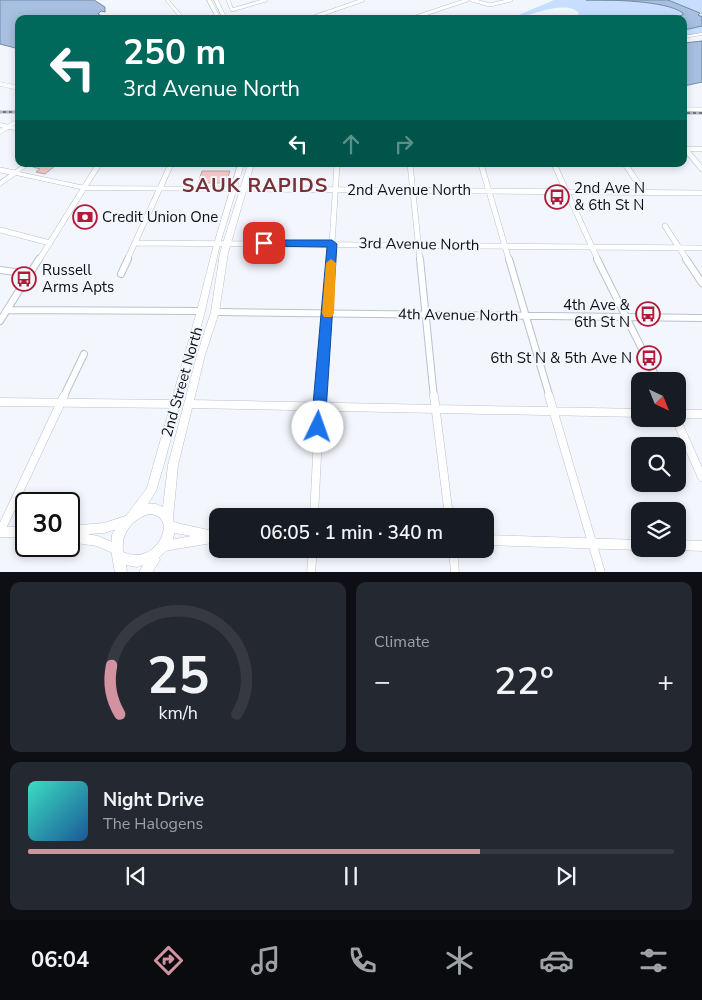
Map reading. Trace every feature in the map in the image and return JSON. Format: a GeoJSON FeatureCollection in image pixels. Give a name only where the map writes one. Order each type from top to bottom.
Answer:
{"type":"FeatureCollection","features":[{"type":"Feature","properties":{"kind":"main road"},"geometry":{"type":"LineString","coordinates":[[209,0],[217,15]]}},
{"type":"Feature","properties":{"kind":"main road"},"geometry":{"type":"LineString","coordinates":[[216,0],[223,15]]}},
{"type":"Feature","properties":{"kind":"main road"},"geometry":{"type":"LineString","coordinates":[[0,121],[15,123]]}},
{"type":"Feature","properties":{"kind":"main road"},"geometry":{"type":"LineString","coordinates":[[0,125],[15,128]]}},
{"type":"Feature","properties":{"kind":"main road"},"geometry":{"type":"LineString","coordinates":[[687,148],[702,149]]}},
{"type":"Feature","properties":{"kind":"main road","name":"2nd Street North"},"geometry":{"type":"LineString","coordinates":[[130,518],[151,491],[201,311],[216,244],[240,167]]}},
{"type":"Feature","properties":{"kind":"main road"},"geometry":{"type":"LineString","coordinates":[[145,572],[162,549],[168,537],[173,465],[201,355],[215,312],[220,269],[226,243],[250,167]]}},
{"type":"Feature","properties":{"kind":"main road"},"geometry":{"type":"LineString","coordinates":[[120,572],[118,535],[130,518],[140,511],[153,509],[164,514],[168,522]]}},
{"type":"Feature","properties":{"kind":"main road"},"geometry":{"type":"LineString","coordinates":[[118,554],[127,563],[138,564],[150,561],[162,549]]}},
{"type":"Feature","properties":{"kind":"street"},"geometry":{"type":"LineString","coordinates":[[166,0],[178,15]]}},
{"type":"Feature","properties":{"kind":"street"},"geometry":{"type":"LineString","coordinates":[[228,0],[232,10],[266,0]]}},
{"type":"Feature","properties":{"kind":"street"},"geometry":{"type":"LineString","coordinates":[[320,15],[363,0]]}},
{"type":"Feature","properties":{"kind":"street"},"geometry":{"type":"LineString","coordinates":[[422,15],[467,0]]}},
{"type":"Feature","properties":{"kind":"street"},"geometry":{"type":"LineString","coordinates":[[472,0],[490,6],[511,0]]}},
{"type":"Feature","properties":{"kind":"street"},"geometry":{"type":"LineString","coordinates":[[687,36],[702,34]]}},
{"type":"Feature","properties":{"kind":"street"},"geometry":{"type":"LineString","coordinates":[[0,84],[15,87]]}},
{"type":"Feature","properties":{"kind":"street"},"geometry":{"type":"LineString","coordinates":[[687,110],[702,110]]}},
{"type":"Feature","properties":{"kind":"street"},"geometry":{"type":"LineString","coordinates":[[0,132],[15,124]]}},
{"type":"Feature","properties":{"kind":"street"},"geometry":{"type":"LineString","coordinates":[[687,152],[702,169]]}},
{"type":"Feature","properties":{"kind":"street"},"geometry":{"type":"LineString","coordinates":[[0,184],[23,167]]}},
{"type":"Feature","properties":{"kind":"street"},"geometry":{"type":"LineString","coordinates":[[0,321],[97,167]]}},
{"type":"Feature","properties":{"kind":"street"},"geometry":{"type":"LineString","coordinates":[[121,274],[170,167]]}},
{"type":"Feature","properties":{"kind":"street"},"geometry":{"type":"LineString","coordinates":[[314,508],[319,407],[328,312],[336,167]]}},
{"type":"Feature","properties":{"kind":"street"},"geometry":{"type":"LineString","coordinates":[[410,167],[435,410],[448,508]]}},
{"type":"Feature","properties":{"kind":"street"},"geometry":{"type":"LineString","coordinates":[[482,167],[601,572]]}},
{"type":"Feature","properties":{"kind":"street"},"geometry":{"type":"LineString","coordinates":[[555,167],[591,246],[654,372]]}},
{"type":"Feature","properties":{"kind":"street"},"geometry":{"type":"LineString","coordinates":[[627,167],[644,192]]}},
{"type":"Feature","properties":{"kind":"street"},"geometry":{"type":"LineString","coordinates":[[0,170],[15,173]]}},
{"type":"Feature","properties":{"kind":"street","name":"2nd Avenue North"},"geometry":{"type":"LineString","coordinates":[[15,173],[85,188],[702,193]]}},
{"type":"Feature","properties":{"kind":"street"},"geometry":{"type":"LineString","coordinates":[[666,226],[678,248],[702,283]]}},
{"type":"Feature","properties":{"kind":"street"},"geometry":{"type":"LineString","coordinates":[[0,230],[50,244]]}},
{"type":"Feature","properties":{"kind":"street","name":"3rd Avenue North"},"geometry":{"type":"LineString","coordinates":[[135,243],[702,248]]}},
{"type":"Feature","properties":{"kind":"street"},"geometry":{"type":"LineString","coordinates":[[0,270],[30,274]]}},
{"type":"Feature","properties":{"kind":"street"},"geometry":{"type":"LineString","coordinates":[[7,310],[201,311]]}},
{"type":"Feature","properties":{"kind":"street","name":"4th Avenue North"},"geometry":{"type":"LineString","coordinates":[[215,312],[702,318]]}},
{"type":"Feature","properties":{"kind":"street"},"geometry":{"type":"LineString","coordinates":[[15,532],[0,532],[84,354]]}},
{"type":"Feature","properties":{"kind":"street"},"geometry":{"type":"LineString","coordinates":[[0,402],[176,404]]}},
{"type":"Feature","properties":{"kind":"street"},"geometry":{"type":"LineString","coordinates":[[190,404],[631,414]]}},
{"type":"Feature","properties":{"kind":"street"},"geometry":{"type":"LineString","coordinates":[[686,414],[702,414]]}},
{"type":"Feature","properties":{"kind":"street"},"geometry":{"type":"LineString","coordinates":[[680,428],[702,477]]}},
{"type":"Feature","properties":{"kind":"street"},"geometry":{"type":"LineString","coordinates":[[80,530],[104,528],[130,518]]}},
{"type":"Feature","properties":{"kind":"street"},"geometry":{"type":"LineString","coordinates":[[168,522],[177,529],[209,533]]}},
{"type":"Feature","properties":{"kind":"street"},"geometry":{"type":"LineString","coordinates":[[80,539],[98,541],[118,554]]}},
{"type":"Feature","properties":{"kind":"street"},"geometry":{"type":"LineString","coordinates":[[162,549],[209,539]]}},
{"type":"Feature","properties":{"kind":"street"},"geometry":{"type":"LineString","coordinates":[[494,540],[631,545]]}},
{"type":"Feature","properties":{"kind":"street"},"geometry":{"type":"LineString","coordinates":[[686,545],[702,546]]}},
{"type":"Feature","properties":{"kind":"street"},"geometry":{"type":"LineString","coordinates":[[311,572],[312,558]]}},
{"type":"Feature","properties":{"kind":"street"},"geometry":{"type":"LineString","coordinates":[[454,558],[455,572]]}},
{"type":"Feature","properties":{"kind":"shaded area"},"geometry":{"type":"Polygon","coordinates":[[[0,0],[94,0],[105,7],[105,12],[101,11],[98,14],[100,15],[15,15],[15,48],[0,44],[0,0]]]}},
{"type":"Feature","properties":{"kind":"shaded area"},"geometry":{"type":"Polygon","coordinates":[[[554,0],[702,0],[702,32],[687,35],[687,15],[578,15],[579,13],[574,9],[558,8],[528,15],[518,15],[554,0]]]}},
{"type":"Feature","properties":{"kind":"shaded area"},"geometry":{"type":"Polygon","coordinates":[[[609,0],[668,0],[700,13],[698,15],[702,17],[702,26],[687,29],[687,15],[683,15],[683,13],[664,5],[609,0]]]}},
{"type":"Feature","properties":{"kind":"shaded area"},"geometry":{"type":"Polygon","coordinates":[[[702,41],[702,82],[687,85],[687,43],[702,41]]]}},
{"type":"Feature","properties":{"kind":"building"},"geometry":{"type":"Polygon","coordinates":[[[33,167],[54,167],[45,174],[36,172],[40,169],[33,167]]]}},
{"type":"Feature","properties":{"kind":"building"},"geometry":{"type":"Polygon","coordinates":[[[202,171],[230,171],[226,183],[198,183],[202,171]]]}},
{"type":"Feature","properties":{"kind":"building","name":"Credit Union One"},"geometry":{"type":"Polygon","coordinates":[[[82,212],[92,212],[90,214],[94,214],[90,222],[76,225],[77,223],[73,223],[82,212]]]}},
{"type":"Feature","properties":{"kind":"railway"},"geometry":{"type":"LineString","coordinates":[[0,112],[15,112]]}},
{"type":"Feature","properties":{"kind":"railway"},"geometry":{"type":"LineString","coordinates":[[687,113],[702,113]]}},
{"type":"Feature","properties":{"kind":"slow traffic"},"geometry":{"type":"LineString","coordinates":[[328,313],[331,263]]}},
{"type":"Feature","properties":{"kind":"place","name":"2nd Ave N & 6th St N"},"geometry":{"type":"Point","coordinates":[557,197]}},
{"type":"Feature","properties":{"kind":"place","name":"Credit Union One"},"geometry":{"type":"Point","coordinates":[85,217]}},
{"type":"Feature","properties":{"kind":"place","name":"Russell Arms Apts"},"geometry":{"type":"Point","coordinates":[24,279]}},
{"type":"Feature","properties":{"kind":"place","name":"4th Ave & 6th St N"},"geometry":{"type":"Point","coordinates":[648,314]}},
{"type":"Feature","properties":{"kind":"place","name":"6th St N & 5th Ave N"},"geometry":{"type":"Point","coordinates":[649,358]}},
{"type":"Feature","properties":{"kind":"district","name":"SAUK RAPIDS"},"geometry":{"type":"Point","coordinates":[255,185]}},
{"type":"Feature","properties":{"kind":"route"},"geometry":{"type":"LineString","coordinates":[[264,243],[332,244],[318,427]]}}]}
